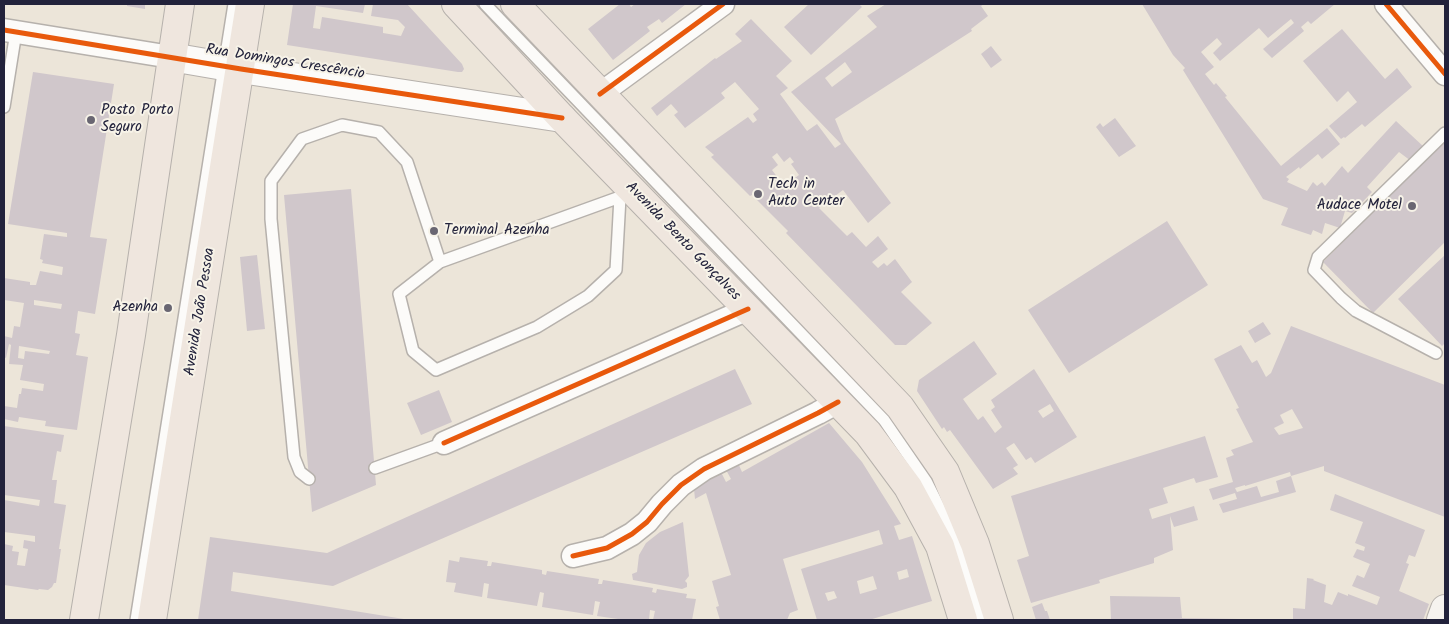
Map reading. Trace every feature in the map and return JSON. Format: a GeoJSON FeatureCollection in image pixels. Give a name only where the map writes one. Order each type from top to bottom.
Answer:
{"type":"FeatureCollection","features":[{"type":"Feature","properties":{"kind":"main road"},"geometry":{"type":"LineString","coordinates":[[84,620],[130,335],[180,4]]}},
{"type":"Feature","properties":{"kind":"main road","name":"Avenida João Pessoa"},"geometry":{"type":"LineString","coordinates":[[152,620],[232,68],[250,4]]}},
{"type":"Feature","properties":{"kind":"main road","name":"Avenida Bento Gonçalves"},"geometry":{"type":"LineString","coordinates":[[456,4],[562,118],[628,195],[748,310],[868,433],[908,487],[940,546],[963,620]]}},
{"type":"Feature","properties":{"kind":"main road"},"geometry":{"type":"LineString","coordinates":[[515,4],[900,407],[945,472],[975,544],[999,620]]}},
{"type":"Feature","properties":{"kind":"main road"},"geometry":{"type":"LineString","coordinates":[[1441,620],[1445,609]]}},
{"type":"Feature","properties":{"kind":"street"},"geometry":{"type":"LineString","coordinates":[[600,94],[723,4]]}},
{"type":"Feature","properties":{"kind":"street"},"geometry":{"type":"LineString","coordinates":[[1386,4],[1445,74]]}},
{"type":"Feature","properties":{"kind":"street","name":"Rua Domingos Crescêncio"},"geometry":{"type":"LineString","coordinates":[[10,31],[232,68],[562,118]]}},
{"type":"Feature","properties":{"kind":"street"},"geometry":{"type":"LineString","coordinates":[[444,443],[748,310]]}},
{"type":"Feature","properties":{"kind":"street"},"geometry":{"type":"LineString","coordinates":[[573,556],[607,548],[632,534],[647,522],[681,485],[704,469],[838,402]]}},
{"type":"Feature","properties":{"kind":"lane"},"geometry":{"type":"LineString","coordinates":[[136,620],[232,68],[234,4]]}},
{"type":"Feature","properties":{"kind":"lane"},"geometry":{"type":"LineString","coordinates":[[485,4],[884,420],[926,481],[957,543],[981,620]]}},
{"type":"Feature","properties":{"kind":"lane"},"geometry":{"type":"LineString","coordinates":[[4,101],[10,31]]}},
{"type":"Feature","properties":{"kind":"lane"},"geometry":{"type":"LineString","coordinates":[[309,479],[300,472],[294,457],[270,219],[271,180],[302,139],[342,125],[379,132],[407,162],[440,262]]}},
{"type":"Feature","properties":{"kind":"lane"},"geometry":{"type":"LineString","coordinates":[[1436,353],[1356,311],[1340,298],[1314,270],[1318,257],[1445,133]]}},
{"type":"Feature","properties":{"kind":"lane"},"geometry":{"type":"LineString","coordinates":[[628,195],[616,270],[588,296],[537,327],[436,370],[413,351],[399,294],[440,262],[628,195]]}},
{"type":"Feature","properties":{"kind":"lane"},"geometry":{"type":"LineString","coordinates":[[374,468],[444,443]]}},
{"type":"Feature","properties":{"kind":"building"},"geometry":{"type":"Polygon","coordinates":[[[127,4],[145,4],[145,9],[127,6],[127,4]]]}},
{"type":"Feature","properties":{"kind":"building"},"geometry":{"type":"Polygon","coordinates":[[[293,4],[365,4],[363,13],[316,6],[313,28],[320,29],[322,17],[383,27],[383,33],[401,36],[405,27],[398,20],[371,16],[373,4],[407,4],[462,64],[464,69],[462,72],[458,72],[287,45],[293,4]]]}},
{"type":"Feature","properties":{"kind":"building"},"geometry":{"type":"Polygon","coordinates":[[[620,4],[629,4],[631,7],[635,4],[686,4],[662,23],[659,19],[647,27],[650,31],[613,60],[588,29],[620,4]]]}},
{"type":"Feature","properties":{"kind":"building"},"geometry":{"type":"Polygon","coordinates":[[[809,4],[859,4],[862,7],[811,55],[784,27],[809,4]]]}},
{"type":"Feature","properties":{"kind":"building"},"geometry":{"type":"Polygon","coordinates":[[[886,4],[984,4],[981,6],[988,16],[971,29],[972,31],[835,119],[844,141],[891,203],[868,223],[843,190],[819,208],[847,236],[852,232],[866,247],[878,236],[888,249],[872,262],[878,268],[884,263],[887,266],[895,259],[912,282],[901,292],[932,323],[906,345],[895,345],[786,233],[788,231],[711,157],[714,155],[705,147],[748,117],[753,123],[757,120],[753,114],[759,109],[735,82],[721,93],[725,98],[685,128],[674,115],[678,112],[671,104],[657,116],[651,108],[715,58],[742,41],[735,34],[751,19],[792,61],[776,76],[788,88],[780,94],[807,131],[817,124],[835,148],[841,144],[791,92],[877,27],[867,16],[886,4]],[[845,62],[825,78],[832,87],[852,72],[845,62]],[[777,153],[772,157],[778,165],[772,170],[784,186],[799,175],[791,164],[794,162],[790,157],[784,162],[777,153]]]}},
{"type":"Feature","properties":{"kind":"building"},"geometry":{"type":"Polygon","coordinates":[[[1142,4],[1335,4],[1311,24],[1308,21],[1301,27],[1304,31],[1272,58],[1263,49],[1294,23],[1291,19],[1268,38],[1259,28],[1220,61],[1213,53],[1222,44],[1217,38],[1201,52],[1214,67],[1205,74],[1227,96],[1225,97],[1281,166],[1327,128],[1340,144],[1322,159],[1318,154],[1300,169],[1299,167],[1286,177],[1289,179],[1287,182],[1307,191],[1313,182],[1317,186],[1322,182],[1325,186],[1342,166],[1348,173],[1396,121],[1424,147],[1411,161],[1399,152],[1367,187],[1372,192],[1352,213],[1345,211],[1340,228],[1325,223],[1322,234],[1313,230],[1311,235],[1281,225],[1288,208],[1263,199],[1183,70],[1185,68],[1173,55],[1142,4]]]}},
{"type":"Feature","properties":{"kind":"building"},"geometry":{"type":"Polygon","coordinates":[[[1342,29],[1385,79],[1397,68],[1412,87],[1365,127],[1362,124],[1345,138],[1341,139],[1329,126],[1357,102],[1348,91],[1337,102],[1303,61],[1342,29]]]}},
{"type":"Feature","properties":{"kind":"building"},"geometry":{"type":"Polygon","coordinates":[[[991,46],[1002,60],[991,68],[981,54],[991,46]]]}},
{"type":"Feature","properties":{"kind":"building"},"geometry":{"type":"Polygon","coordinates":[[[33,72],[114,84],[90,237],[107,239],[95,314],[78,311],[75,333],[80,334],[76,355],[88,357],[77,430],[45,426],[46,421],[19,417],[18,422],[4,419],[4,406],[17,408],[22,388],[43,391],[44,384],[20,380],[23,365],[9,364],[11,345],[9,344],[6,358],[4,357],[4,336],[12,338],[14,326],[20,327],[24,303],[4,300],[4,278],[30,282],[30,285],[36,285],[40,271],[62,275],[63,267],[42,263],[43,260],[40,259],[44,234],[67,237],[67,233],[8,224],[33,72]],[[34,300],[34,305],[61,309],[62,304],[34,300]],[[19,346],[18,358],[24,359],[25,351],[49,354],[50,351],[19,346]]]}},
{"type":"Feature","properties":{"kind":"building"},"geometry":{"type":"Polygon","coordinates":[[[1115,118],[1136,146],[1119,157],[1096,127],[1100,123],[1103,127],[1115,118]]]}},
{"type":"Feature","properties":{"kind":"building","name":"Audace Motel"},"geometry":{"type":"Polygon","coordinates":[[[1445,141],[1445,242],[1373,313],[1323,262],[1445,141]]]}},
{"type":"Feature","properties":{"kind":"building"},"geometry":{"type":"Polygon","coordinates":[[[351,189],[376,485],[312,512],[284,195],[351,189]]]}},
{"type":"Feature","properties":{"kind":"building"},"geometry":{"type":"Polygon","coordinates":[[[1167,221],[1208,285],[1069,373],[1028,310],[1167,221]]]}},
{"type":"Feature","properties":{"kind":"building"},"geometry":{"type":"Polygon","coordinates":[[[257,255],[265,329],[247,331],[240,257],[257,255]]]}},
{"type":"Feature","properties":{"kind":"building"},"geometry":{"type":"Polygon","coordinates":[[[1445,255],[1445,343],[1442,346],[1398,299],[1445,255]]]}},
{"type":"Feature","properties":{"kind":"building"},"geometry":{"type":"Polygon","coordinates":[[[1263,322],[1271,334],[1255,343],[1248,331],[1263,322]]]}},
{"type":"Feature","properties":{"kind":"building"},"geometry":{"type":"Polygon","coordinates":[[[1291,326],[1445,385],[1445,517],[1324,471],[1324,466],[1291,476],[1296,492],[1223,513],[1219,504],[1237,499],[1235,493],[1213,500],[1209,489],[1233,482],[1226,458],[1234,455],[1231,450],[1253,442],[1236,409],[1239,408],[1214,359],[1241,345],[1252,363],[1257,360],[1266,377],[1271,373],[1291,326]],[[1292,409],[1280,415],[1284,423],[1274,428],[1279,435],[1303,428],[1292,409]],[[1290,472],[1235,488],[1237,492],[1257,486],[1261,497],[1279,492],[1276,481],[1291,476],[1290,472]]]}},
{"type":"Feature","properties":{"kind":"building"},"geometry":{"type":"Polygon","coordinates":[[[974,341],[997,374],[963,399],[978,420],[983,416],[995,433],[1002,427],[991,410],[995,407],[991,400],[1034,369],[1077,437],[1035,463],[1031,457],[1026,460],[1014,443],[1006,448],[1018,465],[1013,468],[1018,474],[993,489],[950,430],[947,432],[944,427],[942,429],[917,391],[919,380],[974,341]],[[1050,404],[1038,411],[1043,418],[1054,411],[1050,404]]]}},
{"type":"Feature","properties":{"kind":"building"},"geometry":{"type":"Polygon","coordinates":[[[735,369],[752,404],[333,586],[233,572],[231,591],[410,620],[198,620],[210,537],[327,553],[735,369]]]}},
{"type":"Feature","properties":{"kind":"building"},"geometry":{"type":"Polygon","coordinates":[[[439,390],[452,422],[421,435],[407,403],[439,390]]]}},
{"type":"Feature","properties":{"kind":"building"},"geometry":{"type":"Polygon","coordinates":[[[829,423],[862,462],[901,524],[894,526],[899,540],[912,536],[932,601],[869,620],[817,620],[801,569],[883,544],[879,530],[783,559],[798,610],[790,613],[787,620],[720,620],[716,607],[719,606],[712,581],[731,575],[706,493],[695,499],[694,489],[720,470],[726,482],[731,479],[725,468],[738,463],[742,472],[829,423]],[[907,569],[897,572],[899,580],[909,577],[907,569]],[[873,576],[857,581],[860,594],[877,589],[873,576]],[[834,591],[825,593],[828,601],[837,598],[834,591]]]}},
{"type":"Feature","properties":{"kind":"building"},"geometry":{"type":"Polygon","coordinates":[[[4,426],[64,435],[61,452],[57,451],[52,480],[57,480],[54,503],[66,505],[56,583],[48,590],[4,585],[4,544],[13,546],[12,551],[19,552],[17,565],[25,566],[28,549],[23,548],[24,540],[35,542],[35,536],[4,532],[4,500],[39,506],[40,500],[4,495],[4,426]]]}},
{"type":"Feature","properties":{"kind":"building"},"geometry":{"type":"Polygon","coordinates":[[[1205,436],[1218,477],[1196,483],[1194,478],[1163,488],[1168,503],[1149,509],[1152,519],[1194,506],[1198,520],[1174,527],[1170,516],[1173,550],[1154,558],[1154,563],[1099,580],[1100,583],[1031,603],[1017,560],[1029,556],[1011,496],[1205,436]]]}},
{"type":"Feature","properties":{"kind":"building"},"geometry":{"type":"Polygon","coordinates":[[[1335,494],[1425,530],[1415,557],[1409,555],[1406,563],[1409,564],[1399,591],[1429,604],[1423,620],[1293,620],[1293,608],[1305,609],[1307,578],[1326,585],[1324,602],[1332,605],[1338,592],[1377,605],[1380,597],[1352,586],[1357,575],[1364,578],[1370,564],[1353,557],[1357,549],[1364,551],[1365,547],[1355,543],[1363,522],[1330,510],[1335,494]]]}},
{"type":"Feature","properties":{"kind":"building"},"geometry":{"type":"Polygon","coordinates":[[[683,522],[689,576],[685,581],[687,587],[682,589],[633,580],[632,574],[637,572],[639,555],[646,543],[660,532],[683,522]]]}},
{"type":"Feature","properties":{"kind":"building"},"geometry":{"type":"Polygon","coordinates":[[[460,557],[488,561],[487,566],[491,566],[492,562],[542,570],[542,574],[546,575],[547,571],[599,579],[598,584],[602,584],[603,580],[653,588],[652,592],[656,593],[657,589],[687,594],[686,598],[696,599],[692,620],[653,620],[655,611],[650,610],[649,620],[625,620],[597,616],[600,602],[595,601],[593,615],[542,607],[544,593],[540,592],[537,606],[487,598],[489,584],[484,583],[482,597],[454,592],[456,583],[446,582],[449,560],[459,562],[460,557]]]}},
{"type":"Feature","properties":{"kind":"building"},"geometry":{"type":"Polygon","coordinates":[[[1110,596],[1180,597],[1182,618],[1241,620],[1111,620],[1110,596]]]}},
{"type":"Feature","properties":{"kind":"building"},"geometry":{"type":"Polygon","coordinates":[[[1042,603],[1050,620],[1036,620],[1032,607],[1042,603]]]}},
{"type":"Feature","properties":{"kind":"cycle path"},"geometry":{"type":"LineString","coordinates":[[600,94],[723,4]]}},
{"type":"Feature","properties":{"kind":"cycle path"},"geometry":{"type":"LineString","coordinates":[[1386,4],[1445,74]]}},
{"type":"Feature","properties":{"kind":"cycle path"},"geometry":{"type":"LineString","coordinates":[[4,30],[241,69],[562,118]]}},
{"type":"Feature","properties":{"kind":"cycle path"},"geometry":{"type":"LineString","coordinates":[[444,443],[748,309]]}},
{"type":"Feature","properties":{"kind":"cycle path"},"geometry":{"type":"LineString","coordinates":[[573,556],[607,548],[632,534],[647,522],[681,485],[704,469],[838,402]]}},
{"type":"Feature","properties":{"kind":"place","name":"Posto Porto Seguro"},"geometry":{"type":"Point","coordinates":[91,120]}},
{"type":"Feature","properties":{"kind":"place","name":"Tech in Auto Center"},"geometry":{"type":"Point","coordinates":[758,194]}},
{"type":"Feature","properties":{"kind":"place","name":"Audace Motel"},"geometry":{"type":"Point","coordinates":[1412,206]}},
{"type":"Feature","properties":{"kind":"place","name":"Terminal Azenha"},"geometry":{"type":"Point","coordinates":[434,231]}},
{"type":"Feature","properties":{"kind":"place","name":"Azenha"},"geometry":{"type":"Point","coordinates":[168,308]}}]}
